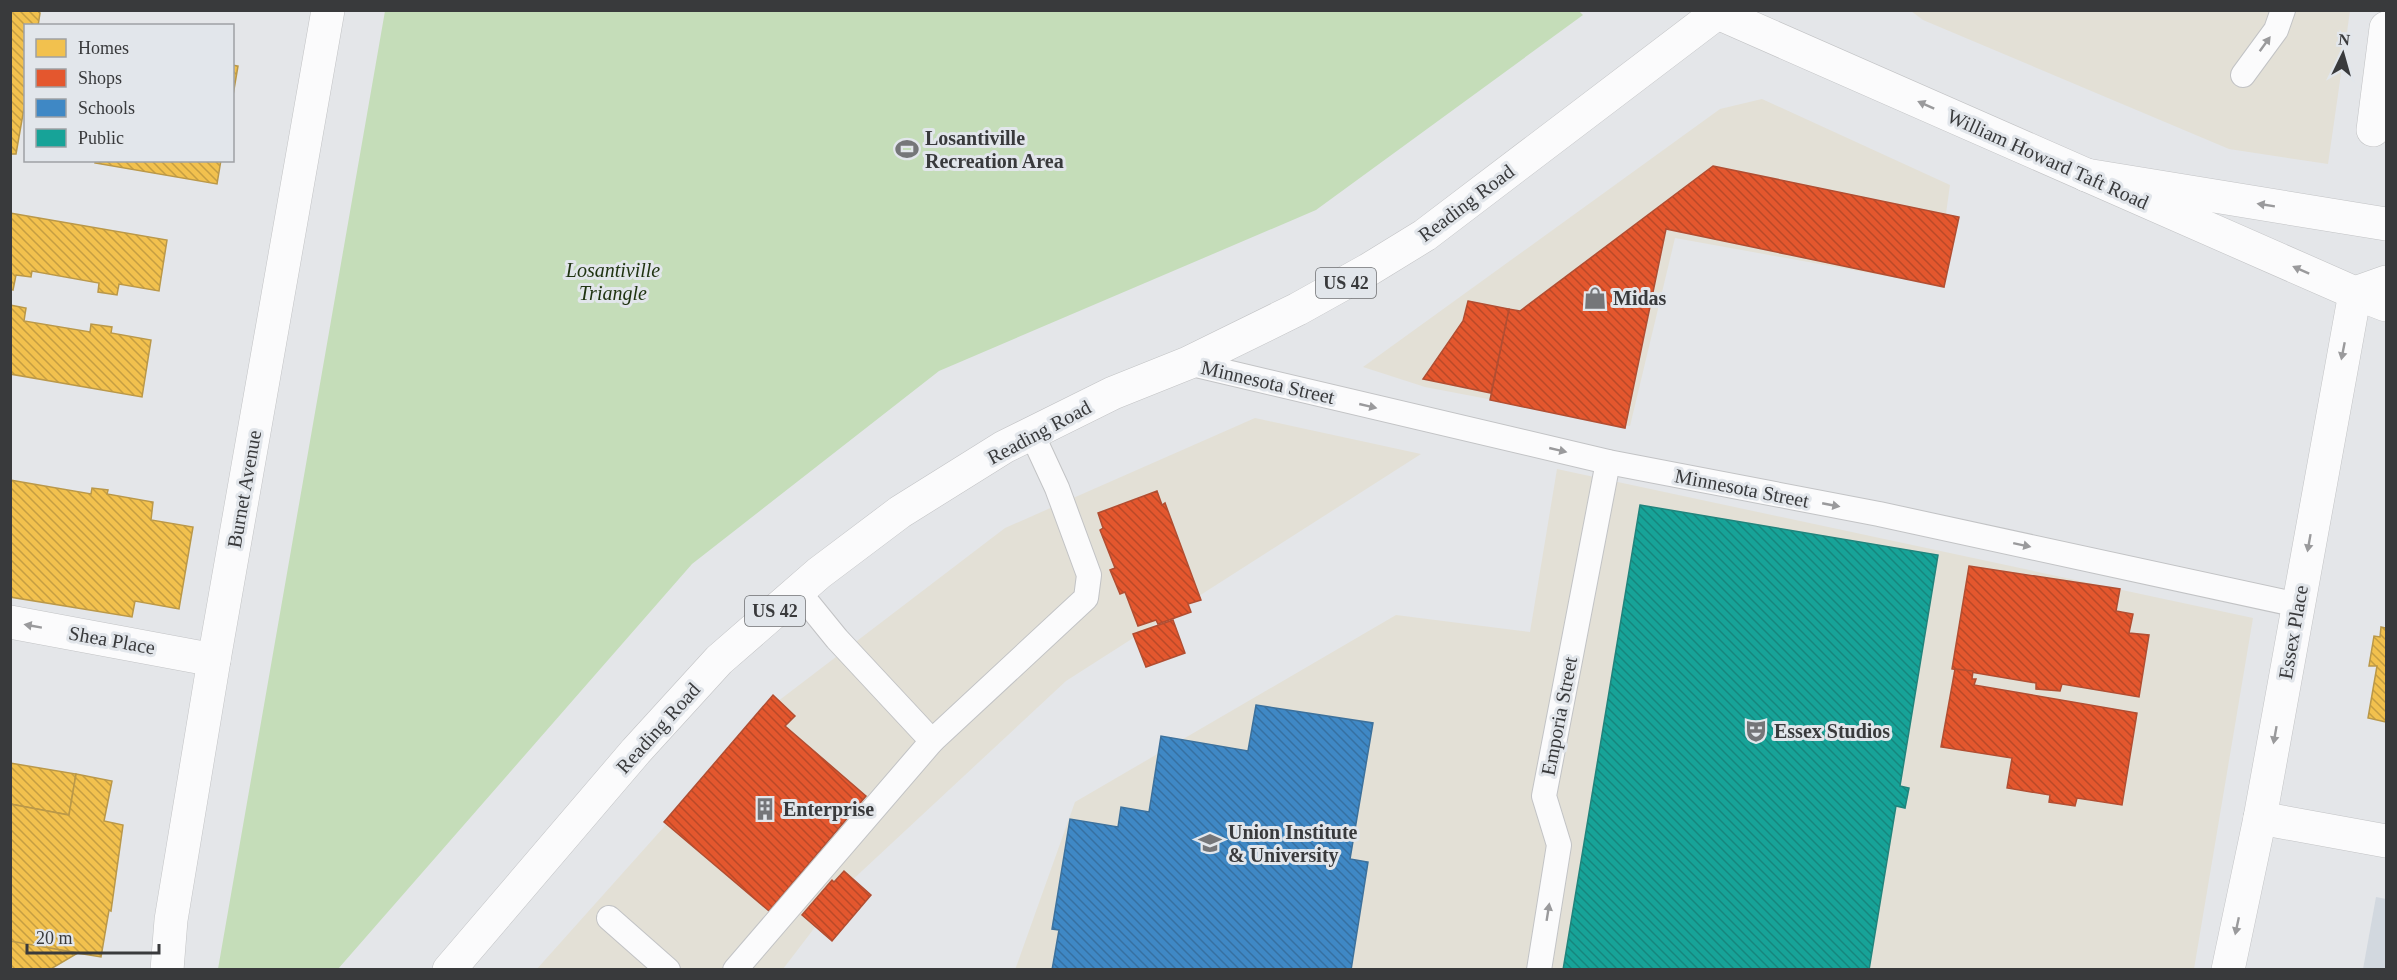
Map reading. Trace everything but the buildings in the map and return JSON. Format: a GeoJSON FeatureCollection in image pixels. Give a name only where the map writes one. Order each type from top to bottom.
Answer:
{"type":"FeatureCollection","features":[{"type":"Feature","properties":{"kind":"main road","name":"Burnet Avenue"},"geometry":{"type":"LineString","coordinates":[[167,969],[171,920],[214,660],[328,10]]}},
{"type":"Feature","properties":{"kind":"main road","name":"William Howard Taft Road"},"geometry":{"type":"LineString","coordinates":[[1717,11],[2386,305]]}},
{"type":"Feature","properties":{"kind":"main road","name":"Reading Road"},"geometry":{"type":"LineString","coordinates":[[448,969],[636,751],[719,660],[798,591],[900,512],[1004,447],[1113,393],[1188,363],[1298,309],[1425,235],[1717,11]]}},
{"type":"Feature","properties":{"kind":"main road"},"geometry":{"type":"LineString","coordinates":[[2373,130],[2386,28]]}},
{"type":"Feature","properties":{"kind":"main road"},"geometry":{"type":"LineString","coordinates":[[2086,175],[2386,224]]}},
{"type":"Feature","properties":{"kind":"main road"},"geometry":{"type":"LineString","coordinates":[[2355,293],[2386,282]]}},
{"type":"Feature","properties":{"kind":"main road","name":"Essex Place"},"geometry":{"type":"LineString","coordinates":[[2228,969],[2260,818],[2355,293]]}},
{"type":"Feature","properties":{"kind":"main road","name":"Shea Place"},"geometry":{"type":"LineString","coordinates":[[10,622],[214,660]]}},
{"type":"Feature","properties":{"kind":"main road"},"geometry":{"type":"LineString","coordinates":[[2260,818],[2386,841]]}},
{"type":"Feature","properties":{"kind":"lane"},"geometry":{"type":"LineString","coordinates":[[2243,75],[2276,30],[2283,10]]}},
{"type":"Feature","properties":{"kind":"lane","name":"Minnesota Street"},"geometry":{"type":"LineString","coordinates":[[1188,363],[1608,462],[1879,514],[2298,605]]}},
{"type":"Feature","properties":{"kind":"lane"},"geometry":{"type":"LineString","coordinates":[[735,969],[932,741],[1086,598],[1089,575],[1057,488],[1032,434]]}},
{"type":"Feature","properties":{"kind":"lane","name":"Emporia Street"},"geometry":{"type":"LineString","coordinates":[[1539,969],[1559,845],[1544,796],[1608,462]]}},
{"type":"Feature","properties":{"kind":"lane"},"geometry":{"type":"LineString","coordinates":[[798,591],[837,639],[932,741]]}},
{"type":"Feature","properties":{"kind":"lane"},"geometry":{"type":"LineString","coordinates":[[609,918],[668,969]]}},
{"type":"Feature","properties":{"kind":"shaded area"},"geometry":{"type":"Polygon","coordinates":[[[1911,11],[2350,11],[2328,164],[2229,149],[1923,20],[1911,11]]]}},
{"type":"Feature","properties":{"kind":"shaded area"},"geometry":{"type":"Polygon","coordinates":[[[1762,99],[1950,185],[1936,285],[1675,238],[1630,426],[1425,387],[1363,367],[1720,109],[1762,99]]]}},
{"type":"Feature","properties":{"kind":"shaded area"},"geometry":{"type":"Polygon","coordinates":[[[1255,418],[1421,454],[1066,681],[848,884],[783,969],[536,970],[773,705],[1005,528],[1255,418]]]}},
{"type":"Feature","properties":{"kind":"shaded area"},"geometry":{"type":"Polygon","coordinates":[[[1557,469],[2253,618],[2194,969],[1015,970],[1075,802],[1396,615],[1530,632],[1557,469]]]}},
{"type":"Feature","properties":{"kind":"shaded area"},"geometry":{"type":"Polygon","coordinates":[[[2376,897],[2386,899],[2386,969],[2363,969],[2376,897]]]}},
{"type":"Feature","properties":{"kind":"green space","name":"Losantiville Triangle"},"geometry":{"type":"Polygon","coordinates":[[[1578,10],[1583,15],[1316,210],[939,371],[692,564],[338,969],[218,969],[385,11],[1578,10]]]}},
{"type":"Feature","properties":{"kind":"place","name":"Losantiville Recreation Area"},"geometry":{"type":"Point","coordinates":[907,149]}},
{"type":"Feature","properties":{"kind":"place","name":"Midas"},"geometry":{"type":"Point","coordinates":[1595,298]}},
{"type":"Feature","properties":{"kind":"place","name":"Essex Studios"},"geometry":{"type":"Point","coordinates":[1756,731]}},
{"type":"Feature","properties":{"kind":"place","name":"Enterprise"},"geometry":{"type":"Point","coordinates":[765,809]}},
{"type":"Feature","properties":{"kind":"place","name":"Union Institute & University"},"geometry":{"type":"Point","coordinates":[1210,843]}}]}
